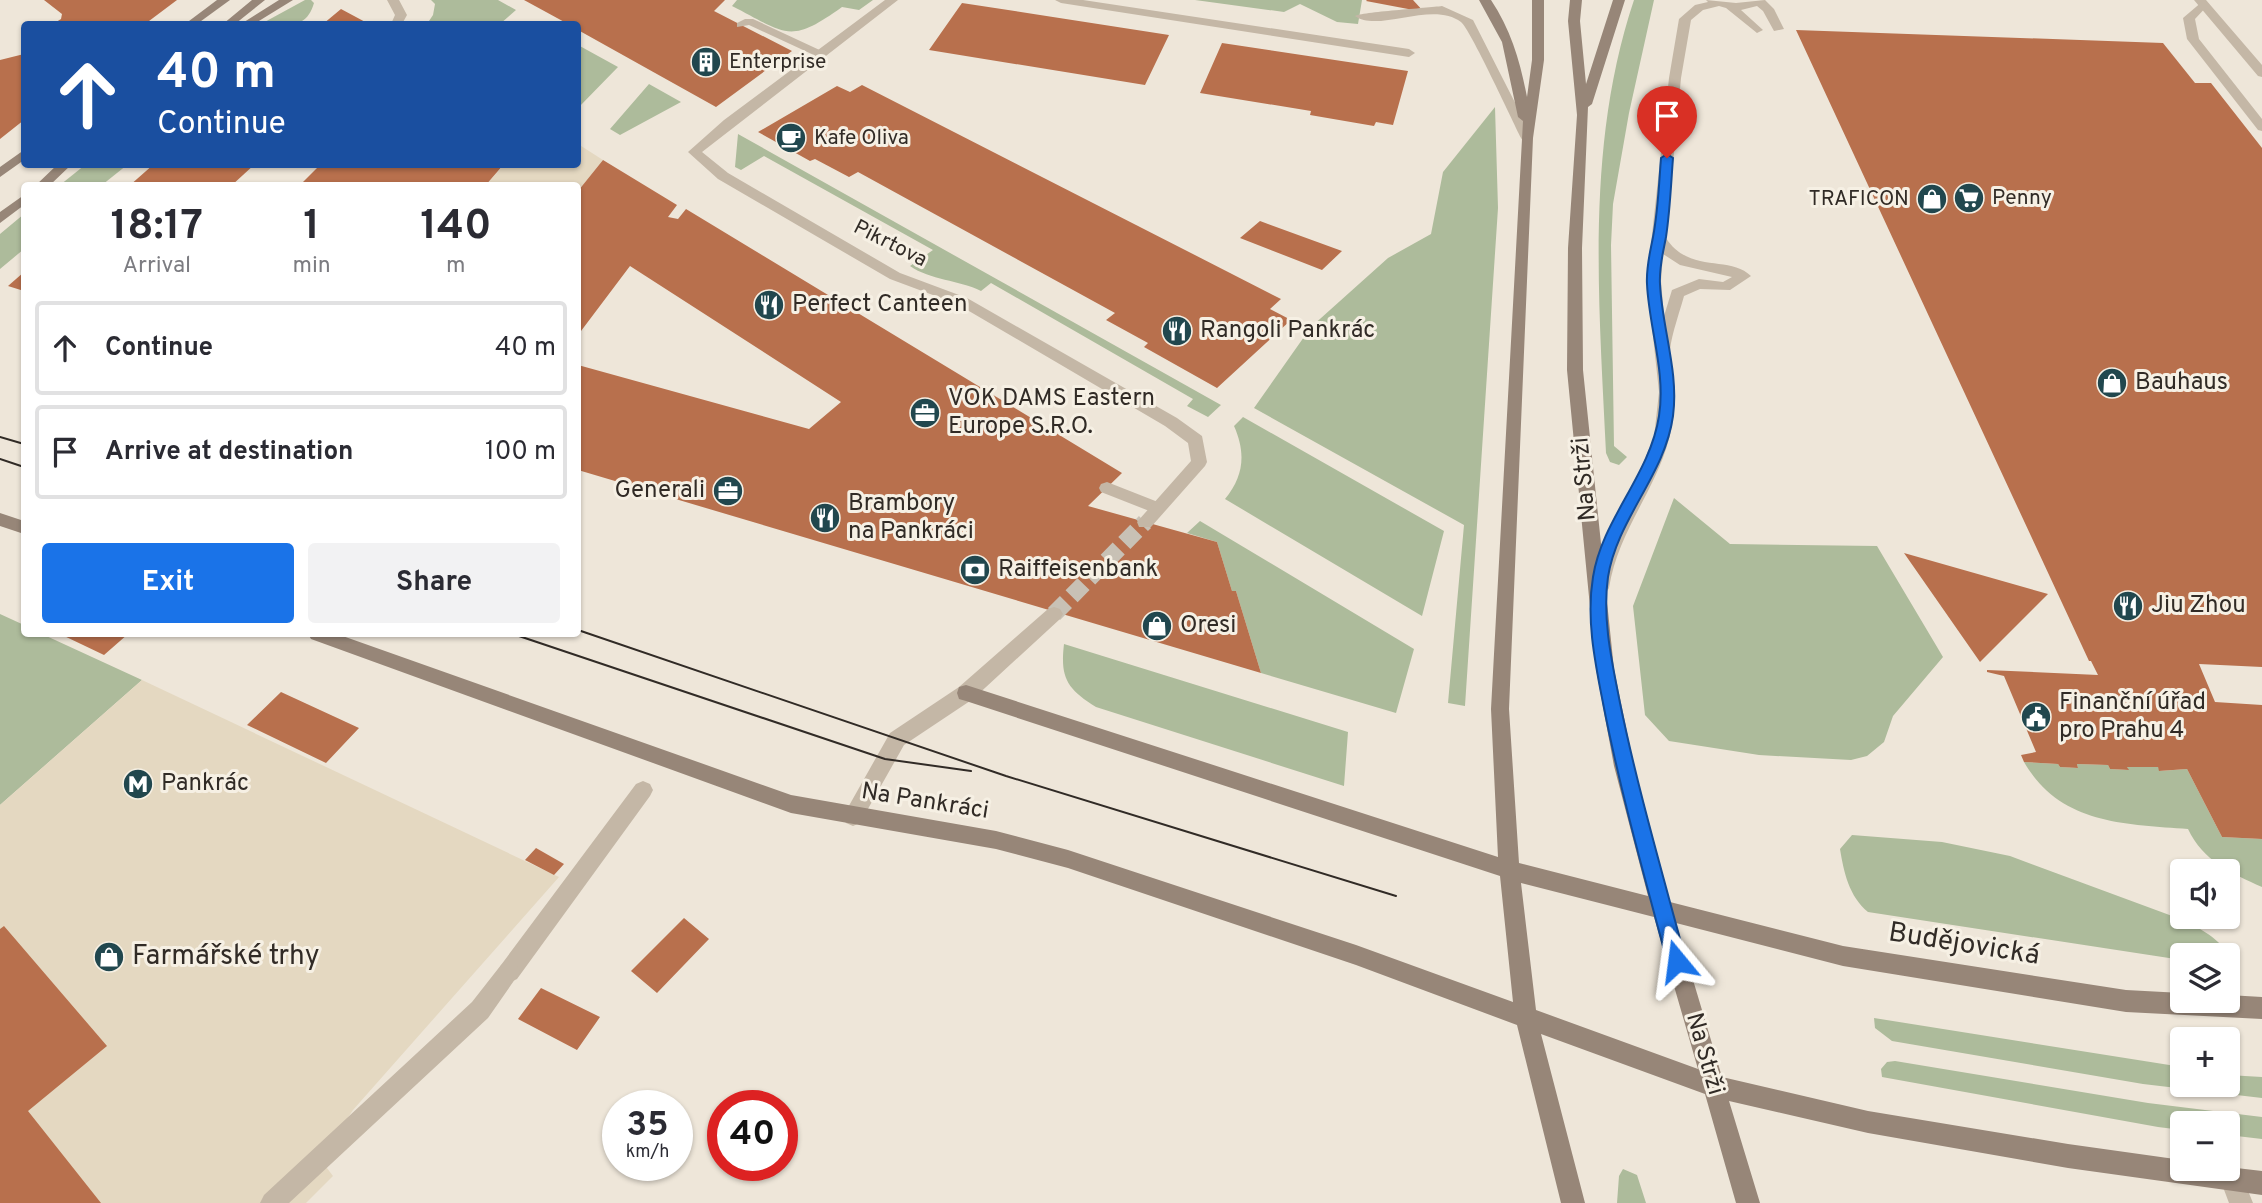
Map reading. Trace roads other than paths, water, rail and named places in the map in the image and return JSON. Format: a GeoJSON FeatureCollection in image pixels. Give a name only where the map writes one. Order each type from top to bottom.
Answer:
{"type":"FeatureCollection","features":[{"type":"Feature","properties":{"kind":"street"},"geometry":{"type":"LineString","coordinates":[[194,21],[214,4],[224,0]]}},
{"type":"Feature","properties":{"kind":"street"},"geometry":{"type":"LineString","coordinates":[[232,21],[258,0]]}},
{"type":"Feature","properties":{"kind":"street"},"geometry":{"type":"LineString","coordinates":[[252,21],[287,0]]}},
{"type":"Feature","properties":{"kind":"street"},"geometry":{"type":"LineString","coordinates":[[393,0],[401,15],[398,21]]}},
{"type":"Feature","properties":{"kind":"street","name":"Pikrtova"},"geometry":{"type":"LineString","coordinates":[[892,0],[694,152],[723,176],[895,276],[962,301],[1171,422],[1196,440],[1199,462],[1145,522]]}},
{"type":"Feature","properties":{"kind":"street"},"geometry":{"type":"LineString","coordinates":[[1061,0],[1409,53]]}},
{"type":"Feature","properties":{"kind":"street"},"geometry":{"type":"LineString","coordinates":[[1431,0],[1394,12],[1361,16],[1400,15],[1442,9],[1467,20],[1527,138]]}},
{"type":"Feature","properties":{"kind":"street"},"geometry":{"type":"LineString","coordinates":[[1485,0],[1502,27],[1514,56],[1527,138]]}},
{"type":"Feature","properties":{"kind":"street"},"geometry":{"type":"LineString","coordinates":[[1538,0],[1538,60],[1527,138],[1500,709],[1509,870],[1526,1018],[1573,1203]]}},
{"type":"Feature","properties":{"kind":"street"},"geometry":{"type":"LineString","coordinates":[[1576,0],[1574,21],[1583,115]]}},
{"type":"Feature","properties":{"kind":"street"},"geometry":{"type":"LineString","coordinates":[[1583,115],[1619,0]]}},
{"type":"Feature","properties":{"kind":"street"},"geometry":{"type":"LineString","coordinates":[[1597,612],[1600,577],[1607,548],[1653,462],[1666,415],[1664,348],[1653,285],[1654,257],[1660,238],[1675,78],[1685,19],[1699,7],[1720,3],[1752,5],[1759,0],[1768,9],[1778,29]]}},
{"type":"Feature","properties":{"kind":"street"},"geometry":{"type":"LineString","coordinates":[[2261,71],[2201,2],[2189,19],[2193,39],[2262,127]]}},
{"type":"Feature","properties":{"kind":"street"},"geometry":{"type":"LineString","coordinates":[[1720,3],[1757,30]]}},
{"type":"Feature","properties":{"kind":"street"},"geometry":{"type":"LineString","coordinates":[[741,25],[749,21],[820,53]]}},
{"type":"Feature","properties":{"kind":"street","name":"Na Strži"},"geometry":{"type":"LineString","coordinates":[[1583,115],[1575,248],[1576,370],[1597,612],[1605,669],[1624,766],[1662,910],[1748,1203]]}},
{"type":"Feature","properties":{"kind":"street"},"geometry":{"type":"LineString","coordinates":[[0,173],[21,156]]}},
{"type":"Feature","properties":{"kind":"street"},"geometry":{"type":"LineString","coordinates":[[46,182],[61,168]]}},
{"type":"Feature","properties":{"kind":"street"},"geometry":{"type":"LineString","coordinates":[[0,219],[21,202]]}},
{"type":"Feature","properties":{"kind":"street"},"geometry":{"type":"LineString","coordinates":[[1660,238],[1668,252],[1684,263],[1726,269],[1744,276],[1725,287],[1699,284],[1677,293],[1664,348]]}},
{"type":"Feature","properties":{"kind":"street"},"geometry":{"type":"LineString","coordinates":[[1107,488],[1157,509]]}},
{"type":"Feature","properties":{"kind":"street"},"geometry":{"type":"LineString","coordinates":[[0,519],[21,527]]}},
{"type":"Feature","properties":{"kind":"street"},"geometry":{"type":"LineString","coordinates":[[853,817],[897,739],[966,693],[1054,614]]}},
{"type":"Feature","properties":{"kind":"street","name":"Na Pankráci"},"geometry":{"type":"LineString","coordinates":[[325,637],[791,804],[853,817],[985,838],[1068,859],[1356,955],[1713,1086]]}},
{"type":"Feature","properties":{"kind":"street","name":"Budějovická"},"geometry":{"type":"LineString","coordinates":[[966,693],[1509,870],[1843,956],[2126,1001],[2262,1008]]}},
{"type":"Feature","properties":{"kind":"street"},"geometry":{"type":"LineString","coordinates":[[272,1203],[480,1010],[643,790]]}},
{"type":"Feature","properties":{"kind":"street"},"geometry":{"type":"LineString","coordinates":[[1713,1086],[1868,1122],[2170,1170]]}},
{"type":"Feature","properties":{"kind":"street"},"geometry":{"type":"LineString","coordinates":[[2240,1180],[2262,1183]]}},
{"type":"Feature","properties":{"kind":"street"},"geometry":{"type":"LineString","coordinates":[[2233,1181],[2241,1203]]}},
{"type":"Feature","properties":{"kind":"tunnel"},"geometry":{"type":"LineString","coordinates":[[1054,614],[1145,522]]}},
{"type":"Feature","properties":{"kind":"tram line"},"geometry":{"type":"LineString","coordinates":[[0,437],[21,443]]}},
{"type":"Feature","properties":{"kind":"tram line"},"geometry":{"type":"LineString","coordinates":[[0,459],[21,466]]}},
{"type":"Feature","properties":{"kind":"tram line"},"geometry":{"type":"LineString","coordinates":[[581,631],[1006,776],[1396,896]]}},
{"type":"Feature","properties":{"kind":"tram line"},"geometry":{"type":"LineString","coordinates":[[522,637],[885,759],[971,771]]}},
{"type":"Feature","properties":{"kind":"place","name":"Enterprise"},"geometry":{"type":"Point","coordinates":[706,62]}},
{"type":"Feature","properties":{"kind":"place","name":"Kafe Oliva"},"geometry":{"type":"Point","coordinates":[791,138]}},
{"type":"Feature","properties":{"kind":"place","name":"Penny"},"geometry":{"type":"Point","coordinates":[1969,198]}},
{"type":"Feature","properties":{"kind":"place","name":"TRAFICON"},"geometry":{"type":"Point","coordinates":[1932,199]}},
{"type":"Feature","properties":{"kind":"place","name":"Perfect Canteen"},"geometry":{"type":"Point","coordinates":[769,305]}},
{"type":"Feature","properties":{"kind":"place","name":"Rangoli Pankrác"},"geometry":{"type":"Point","coordinates":[1177,331]}},
{"type":"Feature","properties":{"kind":"place","name":"Bauhaus"},"geometry":{"type":"Point","coordinates":[2112,383]}},
{"type":"Feature","properties":{"kind":"place","name":"VOK DAMS Eastern Europe S.R.O."},"geometry":{"type":"Point","coordinates":[925,413]}},
{"type":"Feature","properties":{"kind":"place","name":"Generali"},"geometry":{"type":"Point","coordinates":[728,491]}},
{"type":"Feature","properties":{"kind":"place","name":"Brambory na Pankráci"},"geometry":{"type":"Point","coordinates":[825,518]}},
{"type":"Feature","properties":{"kind":"place","name":"Raiffeisenbank"},"geometry":{"type":"Point","coordinates":[975,570]}},
{"type":"Feature","properties":{"kind":"place","name":"Jiu Zhou"},"geometry":{"type":"Point","coordinates":[2128,606]}},
{"type":"Feature","properties":{"kind":"place","name":"Oresi"},"geometry":{"type":"Point","coordinates":[1157,626]}},
{"type":"Feature","properties":{"kind":"place","name":"Finanční úřad pro Prahu 4"},"geometry":{"type":"Point","coordinates":[2036,717]}},
{"type":"Feature","properties":{"kind":"place","name":"Pankrác"},"geometry":{"type":"Point","coordinates":[138,784]}},
{"type":"Feature","properties":{"kind":"place","name":"Farmářské trhy"},"geometry":{"type":"Point","coordinates":[109,957]}}]}
